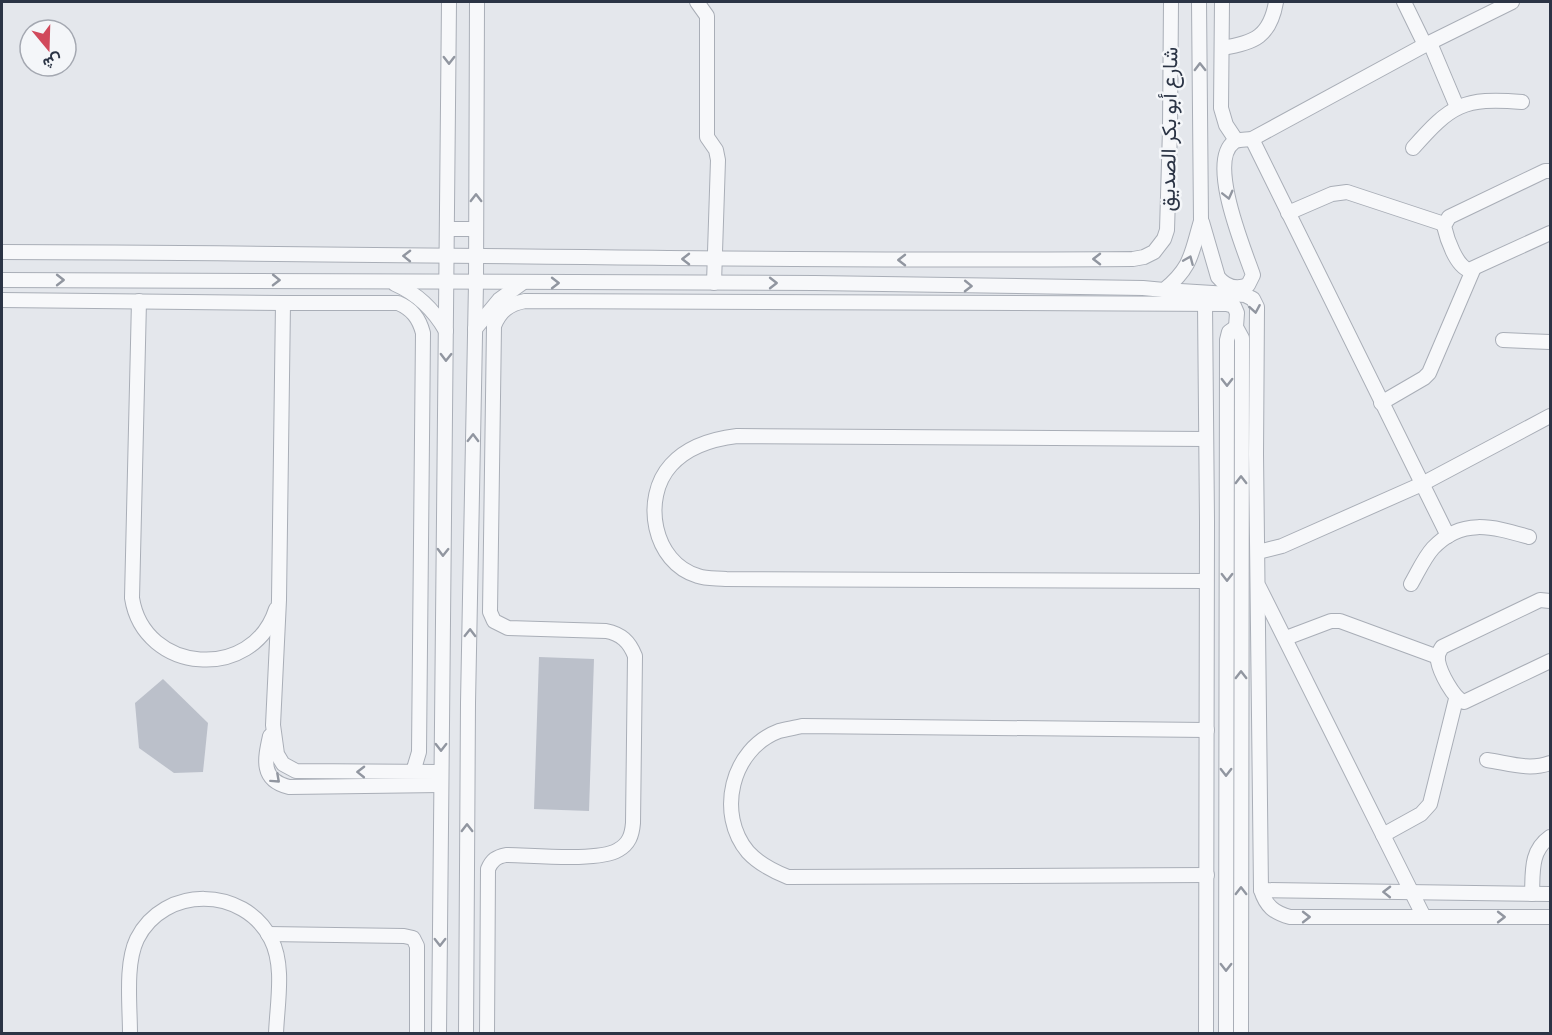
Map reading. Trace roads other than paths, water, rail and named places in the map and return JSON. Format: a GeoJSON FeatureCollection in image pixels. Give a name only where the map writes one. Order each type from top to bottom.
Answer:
{"type":"FeatureCollection","features":[{"type":"Feature","properties":{"kind":"street"},"geometry":{"type":"LineString","coordinates":[[449,2],[476,229],[468,703],[466,1034]]}},
{"type":"Feature","properties":{"kind":"street"},"geometry":{"type":"LineString","coordinates":[[439,1034],[447,256],[462,100],[477,2]]}},
{"type":"Feature","properties":{"kind":"street"},"geometry":{"type":"LineString","coordinates":[[697,2],[707,16],[707,137],[716,150],[718,160],[714,283]]}},
{"type":"Feature","properties":{"kind":"street","name":"شارع أبو بكر الصديق"},"geometry":{"type":"LineString","coordinates":[[1015,260],[1133,259],[1154,252],[1164,239],[1167,230],[1171,2]]}},
{"type":"Feature","properties":{"kind":"street"},"geometry":{"type":"LineString","coordinates":[[1164,290],[1180,277],[1185,269],[1192,255],[1201,221],[1199,2]]}},
{"type":"Feature","properties":{"kind":"street"},"geometry":{"type":"LineString","coordinates":[[1222,2],[1221,108],[1226,125],[1236,140]]}},
{"type":"Feature","properties":{"kind":"street"},"geometry":{"type":"LineString","coordinates":[[1222,48],[1252,42],[1263,34],[1270,23],[1276,2]]}},
{"type":"Feature","properties":{"kind":"street"},"geometry":{"type":"LineString","coordinates":[[1404,2],[1457,108]]}},
{"type":"Feature","properties":{"kind":"street"},"geometry":{"type":"LineString","coordinates":[[1236,140],[1252,139],[1427,44],[1512,2]]}},
{"type":"Feature","properties":{"kind":"street"},"geometry":{"type":"LineString","coordinates":[[1413,148],[1440,118],[1457,108],[1478,101],[1522,102]]}},
{"type":"Feature","properties":{"kind":"street"},"geometry":{"type":"LineString","coordinates":[[1252,139],[1448,536]]}},
{"type":"Feature","properties":{"kind":"street"},"geometry":{"type":"LineString","coordinates":[[1201,221],[1218,277],[1232,287],[1248,285],[1253,275],[1230,203],[1223,168],[1225,156],[1236,140]]}},
{"type":"Feature","properties":{"kind":"street"},"geometry":{"type":"LineString","coordinates":[[1551,171],[1545,171],[1449,217],[1444,224],[1444,229],[1460,263],[1464,269],[1473,270],[1551,233]]}},
{"type":"Feature","properties":{"kind":"street"},"geometry":{"type":"LineString","coordinates":[[1288,213],[1332,194],[1347,192],[1444,224]]}},
{"type":"Feature","properties":{"kind":"street"},"geometry":{"type":"LineString","coordinates":[[448,229],[476,229]]}},
{"type":"Feature","properties":{"kind":"street"},"geometry":{"type":"LineString","coordinates":[[2,252],[1015,260],[1016,287]]}},
{"type":"Feature","properties":{"kind":"street"},"geometry":{"type":"LineString","coordinates":[[254,280],[255,253]]}},
{"type":"Feature","properties":{"kind":"street"},"geometry":{"type":"LineString","coordinates":[[1381,403],[1429,373],[1473,270]]}},
{"type":"Feature","properties":{"kind":"street"},"geometry":{"type":"LineString","coordinates":[[2,280],[714,283],[1143,288],[1245,295],[1256,303],[1261,890],[1265,900],[1271,909],[1280,915],[1290,917],[1551,917]]}},
{"type":"Feature","properties":{"kind":"street"},"geometry":{"type":"LineString","coordinates":[[390,282],[413,293],[423,301],[446,331]]}},
{"type":"Feature","properties":{"kind":"street"},"geometry":{"type":"LineString","coordinates":[[475,329],[499,300],[522,283]]}},
{"type":"Feature","properties":{"kind":"street"},"geometry":{"type":"LineString","coordinates":[[2,300],[398,303],[412,312],[421,325],[423,333],[419,752],[413,772]]}},
{"type":"Feature","properties":{"kind":"street"},"geometry":{"type":"LineString","coordinates":[[139,301],[132,598],[135,612],[149,636],[161,647],[176,655],[208,660],[225,658],[254,642],[266,630],[279,600]]}},
{"type":"Feature","properties":{"kind":"street"},"geometry":{"type":"LineString","coordinates":[[487,1034],[488,869],[492,862],[506,855],[604,855],[621,849],[632,833],[635,656],[631,647],[616,633],[606,631],[508,628],[494,621],[490,612],[494,326],[498,316],[505,309],[514,303],[525,301],[1231,304],[1234,306],[1237,313],[1236,327],[1242,338],[1241,1034]]}},
{"type":"Feature","properties":{"kind":"street"},"geometry":{"type":"LineString","coordinates":[[283,303],[279,600],[273,725],[276,749],[280,759],[287,767],[296,771],[413,772],[441,779]]}},
{"type":"Feature","properties":{"kind":"street"},"geometry":{"type":"LineString","coordinates":[[1205,304],[1206,1034]]}},
{"type":"Feature","properties":{"kind":"street"},"geometry":{"type":"LineString","coordinates":[[1226,1034],[1227,340],[1229,332],[1236,327]]}},
{"type":"Feature","properties":{"kind":"street"},"geometry":{"type":"LineString","coordinates":[[1503,340],[1551,342]]}},
{"type":"Feature","properties":{"kind":"street"},"geometry":{"type":"LineString","coordinates":[[1258,552],[1282,546],[1422,484],[1551,416]]}},
{"type":"Feature","properties":{"kind":"street"},"geometry":{"type":"LineString","coordinates":[[1206,439],[737,436],[704,442],[684,453],[670,466],[660,482],[654,500],[654,519],[658,537],[668,554],[681,567],[698,576],[726,579],[1206,581]]}},
{"type":"Feature","properties":{"kind":"street"},"geometry":{"type":"LineString","coordinates":[[1207,521],[1227,521]]}},
{"type":"Feature","properties":{"kind":"street"},"geometry":{"type":"LineString","coordinates":[[1411,584],[1433,548],[1448,536],[1468,528],[1489,526],[1529,537]]}},
{"type":"Feature","properties":{"kind":"street"},"geometry":{"type":"LineString","coordinates":[[1258,585],[1424,917]]}},
{"type":"Feature","properties":{"kind":"street"},"geometry":{"type":"LineString","coordinates":[[1383,835],[1421,814],[1430,804],[1456,699],[1439,664],[1438,657],[1442,647],[1540,600],[1551,601]]}},
{"type":"Feature","properties":{"kind":"street"},"geometry":{"type":"LineString","coordinates":[[1286,638],[1331,621],[1340,621],[1438,657]]}},
{"type":"Feature","properties":{"kind":"street"},"geometry":{"type":"LineString","coordinates":[[1456,699],[1468,701],[1551,661]]}},
{"type":"Feature","properties":{"kind":"street"},"geometry":{"type":"LineString","coordinates":[[441,701],[468,703]]}},
{"type":"Feature","properties":{"kind":"street"},"geometry":{"type":"LineString","coordinates":[[1226,717],[1241,717]]}},
{"type":"Feature","properties":{"kind":"street"},"geometry":{"type":"LineString","coordinates":[[273,725],[266,753],[266,767],[273,778],[283,785],[441,779]]}},
{"type":"Feature","properties":{"kind":"street"},"geometry":{"type":"LineString","coordinates":[[1207,730],[802,726],[778,731],[757,744],[742,762],[732,784],[730,808],[736,832],[748,852],[767,868],[788,877],[1207,875]]}},
{"type":"Feature","properties":{"kind":"street"},"geometry":{"type":"LineString","coordinates":[[1487,760],[1525,767],[1551,764]]}},
{"type":"Feature","properties":{"kind":"street"},"geometry":{"type":"LineString","coordinates":[[1532,894],[1536,853],[1551,837]]}},
{"type":"Feature","properties":{"kind":"street"},"geometry":{"type":"LineString","coordinates":[[467,862],[492,862]]}},
{"type":"Feature","properties":{"kind":"street"},"geometry":{"type":"LineString","coordinates":[[1261,890],[1551,894]]}},
{"type":"Feature","properties":{"kind":"street"},"geometry":{"type":"LineString","coordinates":[[130,1034],[131,958],[137,939],[145,926],[169,906],[183,900],[199,898],[229,901],[241,907],[253,916],[268,934],[276,953],[278,967],[276,1034]]}},
{"type":"Feature","properties":{"kind":"street"},"geometry":{"type":"LineString","coordinates":[[1206,925],[1226,926]]}},
{"type":"Feature","properties":{"kind":"street"},"geometry":{"type":"LineString","coordinates":[[268,934],[413,938],[417,946],[417,1034]]}}]}
